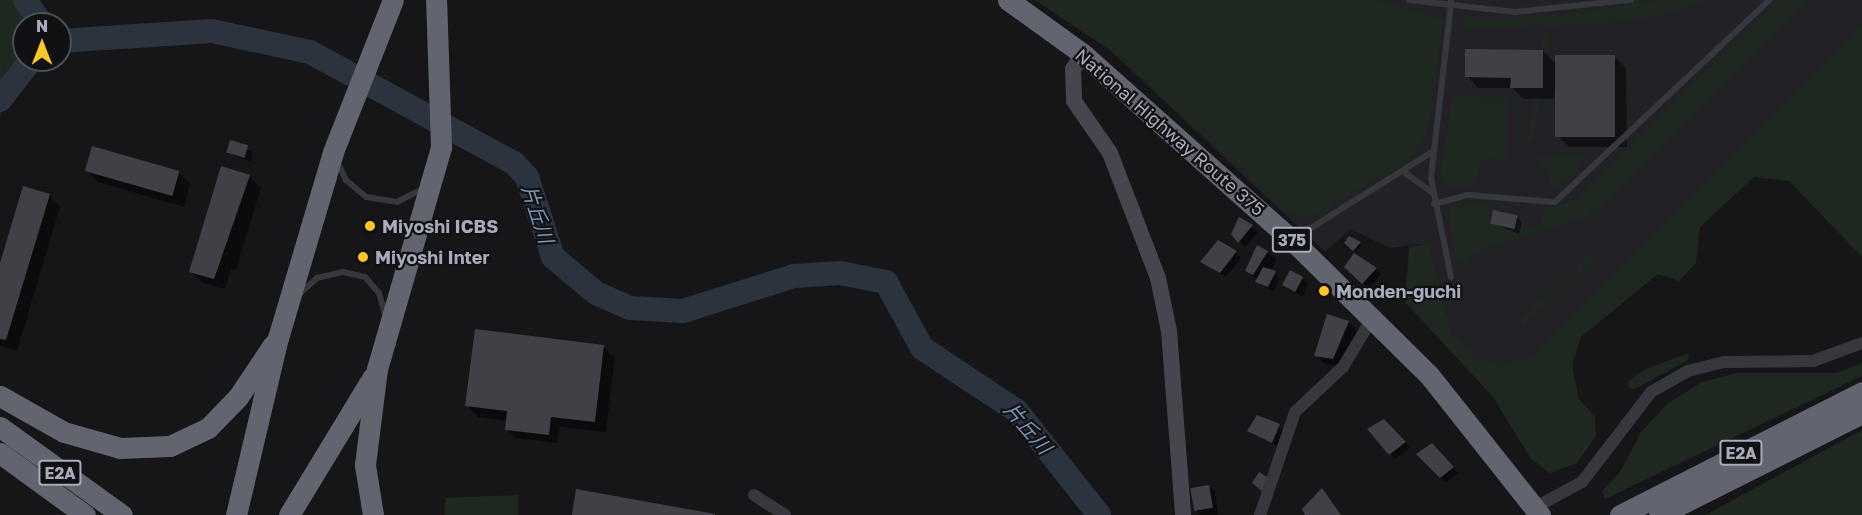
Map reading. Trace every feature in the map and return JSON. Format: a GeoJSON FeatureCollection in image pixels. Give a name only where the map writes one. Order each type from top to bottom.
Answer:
{"type":"FeatureCollection","features":[{"type":"Feature","properties":{"kind":"highway"},"geometry":{"type":"LineString","coordinates":[[236,515],[278,338],[333,152],[349,105],[392,0]]}},
{"type":"Feature","properties":{"kind":"highway"},"geometry":{"type":"LineString","coordinates":[[373,515],[364,465],[377,369],[441,147],[444,110],[436,0]]}},
{"type":"Feature","properties":{"kind":"highway","name":"National Highway Route 375"},"geometry":{"type":"LineString","coordinates":[[1008,0],[1083,54],[1292,240],[1474,427],[1537,511]]}},
{"type":"Feature","properties":{"kind":"highway"},"geometry":{"type":"LineString","coordinates":[[0,396],[64,432],[120,448],[170,446],[208,428],[238,398],[278,338]]}},
{"type":"Feature","properties":{"kind":"highway"},"geometry":{"type":"LineString","coordinates":[[289,515],[377,369]]}},
{"type":"Feature","properties":{"kind":"highway","name":"E2A"},"geometry":{"type":"LineString","coordinates":[[1620,515],[1862,392]]}},
{"type":"Feature","properties":{"kind":"highway","name":"E2A"},"geometry":{"type":"LineString","coordinates":[[1659,515],[1862,413]]}},
{"type":"Feature","properties":{"kind":"highway","name":"E2A"},"geometry":{"type":"LineString","coordinates":[[0,427],[122,515]]}},
{"type":"Feature","properties":{"kind":"highway","name":"E2A"},"geometry":{"type":"LineString","coordinates":[[0,453],[85,515]]}},
{"type":"Feature","properties":{"kind":"street"},"geometry":{"type":"LineString","coordinates":[[1083,54],[1072,69],[1074,101],[1110,153],[1165,310],[1183,515]]}},
{"type":"Feature","properties":{"kind":"street"},"geometry":{"type":"LineString","coordinates":[[1260,515],[1295,412],[1343,367],[1371,320]]}},
{"type":"Feature","properties":{"kind":"street"},"geometry":{"type":"LineString","coordinates":[[1537,511],[1582,482],[1651,392],[1688,371],[1724,362],[1813,361],[1862,343]]}},
{"type":"Feature","properties":{"kind":"street"},"geometry":{"type":"LineString","coordinates":[[754,495],[785,515]]}},
{"type":"Feature","properties":{"kind":"lane"},"geometry":{"type":"LineString","coordinates":[[1409,0],[1514,12],[1631,0]]}},
{"type":"Feature","properties":{"kind":"lane"},"geometry":{"type":"LineString","coordinates":[[1451,0],[1432,152],[1434,204],[1451,277]]}},
{"type":"Feature","properties":{"kind":"lane"},"geometry":{"type":"LineString","coordinates":[[1434,204],[1468,195],[1555,202],[1769,0]]}},
{"type":"Feature","properties":{"kind":"lane"},"geometry":{"type":"LineString","coordinates":[[333,152],[346,180],[366,197],[396,202],[430,184]]}},
{"type":"Feature","properties":{"kind":"lane"},"geometry":{"type":"LineString","coordinates":[[1292,240],[1404,172],[1432,152]]}},
{"type":"Feature","properties":{"kind":"lane"},"geometry":{"type":"LineString","coordinates":[[1404,172],[1433,192]]}},
{"type":"Feature","properties":{"kind":"lane"},"geometry":{"type":"LineString","coordinates":[[290,302],[317,278],[343,272],[365,277],[379,293],[388,325]]}},
{"type":"Feature","properties":{"kind":"shaded area"},"geometry":{"type":"Polygon","coordinates":[[[0,0],[21,0],[29,12],[12,12],[12,72],[19,72],[13,79],[0,118],[0,0]]]}},
{"type":"Feature","properties":{"kind":"shaded area"},"geometry":{"type":"Polygon","coordinates":[[[1035,0],[1862,0],[1862,25],[1533,354],[1505,363],[1474,356],[1452,333],[1428,243],[1390,248],[1350,229],[1325,252],[1110,50],[1035,0]]]}},
{"type":"Feature","properties":{"kind":"shaded area"},"geometry":{"type":"Polygon","coordinates":[[[1035,0],[1376,0],[1443,19],[1431,117],[1423,140],[1405,163],[1312,217],[1299,217],[1288,213],[1110,50],[1035,0]]]}},
{"type":"Feature","properties":{"kind":"shaded area"},"geometry":{"type":"Polygon","coordinates":[[[1659,0],[1710,0],[1664,15],[1600,24],[1464,29],[1464,17],[1540,17],[1659,0]]]}},
{"type":"Feature","properties":{"kind":"shaded area"},"geometry":{"type":"Polygon","coordinates":[[[1779,0],[1805,0],[1596,209],[1585,217],[1486,248],[1465,263],[1453,258],[1449,206],[1495,202],[1490,224],[1518,229],[1539,226],[1544,210],[1574,200],[1779,0]]]}},
{"type":"Feature","properties":{"kind":"shaded area"},"geometry":{"type":"Polygon","coordinates":[[[1862,25],[1862,257],[1789,181],[1754,177],[1700,227],[1696,263],[1679,281],[1658,274],[1581,337],[1572,365],[1579,399],[1595,417],[1596,436],[1577,463],[1550,473],[1531,459],[1493,397],[1405,302],[1409,247],[1428,243],[1452,333],[1474,356],[1505,363],[1533,354],[1862,25]]]}},
{"type":"Feature","properties":{"kind":"shaded area"},"geometry":{"type":"Polygon","coordinates":[[[1544,34],[1550,35],[1533,141],[1527,140],[1544,34]]]}},
{"type":"Feature","properties":{"kind":"shaded area"},"geometry":{"type":"Polygon","coordinates":[[[1452,97],[1507,98],[1509,181],[1508,161],[1481,158],[1474,187],[1452,187],[1440,176],[1452,97]]]}},
{"type":"Feature","properties":{"kind":"shaded area"},"geometry":{"type":"Polygon","coordinates":[[[1587,156],[1573,178],[1551,189],[1548,172],[1539,166],[1539,157],[1587,156]]]}},
{"type":"Feature","properties":{"kind":"shaded area"},"geometry":{"type":"Polygon","coordinates":[[[1590,254],[1596,258],[1521,328],[1523,319],[1590,254]]]}},
{"type":"Feature","properties":{"kind":"shaded area"},"geometry":{"type":"Polygon","coordinates":[[[1689,353],[1688,360],[1633,390],[1626,384],[1643,370],[1689,353]]]}},
{"type":"Feature","properties":{"kind":"shaded area"},"geometry":{"type":"Polygon","coordinates":[[[1862,363],[1862,376],[1605,499],[1602,491],[1620,472],[1641,432],[1667,404],[1702,382],[1737,373],[1837,373],[1862,363]]]}},
{"type":"Feature","properties":{"kind":"shaded area"},"geometry":{"type":"Polygon","coordinates":[[[1862,431],[1862,515],[1705,515],[1853,435],[1862,431]]]}},
{"type":"Feature","properties":{"kind":"shaded area"},"geometry":{"type":"Polygon","coordinates":[[[518,495],[518,515],[445,515],[445,498],[518,495]]]}},
{"type":"Feature","properties":{"kind":"building"},"geometry":{"type":"Polygon","coordinates":[[[1465,49],[1543,50],[1543,88],[1510,88],[1511,78],[1465,77],[1465,49]]]}},
{"type":"Feature","properties":{"kind":"building"},"geometry":{"type":"Polygon","coordinates":[[[1555,55],[1615,55],[1615,137],[1555,137],[1555,55]]]}},
{"type":"Feature","properties":{"kind":"building"},"geometry":{"type":"Polygon","coordinates":[[[230,140],[248,145],[245,158],[226,152],[230,140]]]}},
{"type":"Feature","properties":{"kind":"building"},"geometry":{"type":"Polygon","coordinates":[[[92,146],[179,171],[172,196],[85,171],[92,146]]]}},
{"type":"Feature","properties":{"kind":"building"},"geometry":{"type":"Polygon","coordinates":[[[221,166],[250,175],[214,279],[189,272],[221,166]]]}},
{"type":"Feature","properties":{"kind":"building"},"geometry":{"type":"Polygon","coordinates":[[[23,186],[50,194],[6,340],[0,339],[0,263],[23,186]]]}},
{"type":"Feature","properties":{"kind":"building"},"geometry":{"type":"Polygon","coordinates":[[[1493,210],[1517,215],[1515,229],[1490,224],[1493,210]]]}},
{"type":"Feature","properties":{"kind":"building"},"geometry":{"type":"Polygon","coordinates":[[[1239,217],[1253,225],[1238,243],[1231,234],[1239,217]]]}},
{"type":"Feature","properties":{"kind":"building"},"geometry":{"type":"Polygon","coordinates":[[[1349,236],[1361,242],[1353,251],[1344,243],[1349,236]]]}},
{"type":"Feature","properties":{"kind":"building"},"geometry":{"type":"Polygon","coordinates":[[[1218,240],[1237,251],[1220,273],[1200,262],[1218,240]]]}},
{"type":"Feature","properties":{"kind":"building"},"geometry":{"type":"Polygon","coordinates":[[[1257,245],[1268,251],[1253,275],[1245,271],[1257,245]]]}},
{"type":"Feature","properties":{"kind":"building"},"geometry":{"type":"Polygon","coordinates":[[[1354,253],[1377,268],[1362,284],[1344,267],[1354,253]]]}},
{"type":"Feature","properties":{"kind":"building"},"geometry":{"type":"Polygon","coordinates":[[[1263,267],[1276,271],[1268,287],[1255,282],[1263,267]]]}},
{"type":"Feature","properties":{"kind":"building"},"geometry":{"type":"Polygon","coordinates":[[[1290,270],[1303,277],[1295,292],[1282,285],[1290,270]]]}},
{"type":"Feature","properties":{"kind":"building"},"geometry":{"type":"Polygon","coordinates":[[[1327,314],[1349,321],[1333,359],[1314,356],[1327,314]]]}},
{"type":"Feature","properties":{"kind":"building"},"geometry":{"type":"Polygon","coordinates":[[[475,329],[604,345],[595,422],[551,417],[549,435],[505,430],[507,411],[465,406],[475,329]]]}},
{"type":"Feature","properties":{"kind":"building"},"geometry":{"type":"Polygon","coordinates":[[[1257,415],[1280,424],[1272,443],[1247,431],[1257,415]]]}},
{"type":"Feature","properties":{"kind":"building"},"geometry":{"type":"Polygon","coordinates":[[[1384,419],[1406,442],[1389,455],[1367,429],[1384,419]]]}},
{"type":"Feature","properties":{"kind":"building"},"geometry":{"type":"Polygon","coordinates":[[[1432,443],[1454,467],[1440,478],[1416,454],[1432,443]]]}},
{"type":"Feature","properties":{"kind":"building"},"geometry":{"type":"Polygon","coordinates":[[[1259,472],[1267,477],[1262,491],[1252,483],[1259,472]]]}},
{"type":"Feature","properties":{"kind":"building"},"geometry":{"type":"Polygon","coordinates":[[[1209,485],[1213,508],[1194,511],[1190,488],[1209,485]]]}},
{"type":"Feature","properties":{"kind":"building"},"geometry":{"type":"Polygon","coordinates":[[[1322,488],[1341,515],[1305,515],[1302,509],[1322,488]]]}},
{"type":"Feature","properties":{"kind":"building"},"geometry":{"type":"Polygon","coordinates":[[[576,489],[715,514],[715,515],[572,515],[576,489]]]}},
{"type":"Feature","properties":{"kind":"waterway","name":"片丘川"},"geometry":{"type":"LineString","coordinates":[[25,0],[34,12]]}},
{"type":"Feature","properties":{"kind":"waterway","name":"片丘川"},"geometry":{"type":"LineString","coordinates":[[72,40],[212,31],[310,52],[514,163],[527,177],[553,257],[596,293],[630,308],[683,311],[794,276],[840,273],[886,282],[922,348],[1017,411],[1099,515]]}},
{"type":"Feature","properties":{"kind":"waterway"},"geometry":{"type":"LineString","coordinates":[[0,100],[22,72]]}},
{"type":"Feature","properties":{"kind":"place","name":"Miyoshi ICBS"},"geometry":{"type":"Point","coordinates":[370,226]}},
{"type":"Feature","properties":{"kind":"place","name":"Miyoshi Inter"},"geometry":{"type":"Point","coordinates":[363,257]}},
{"type":"Feature","properties":{"kind":"place","name":"Monden-guchi"},"geometry":{"type":"Point","coordinates":[1324,291]}}]}
